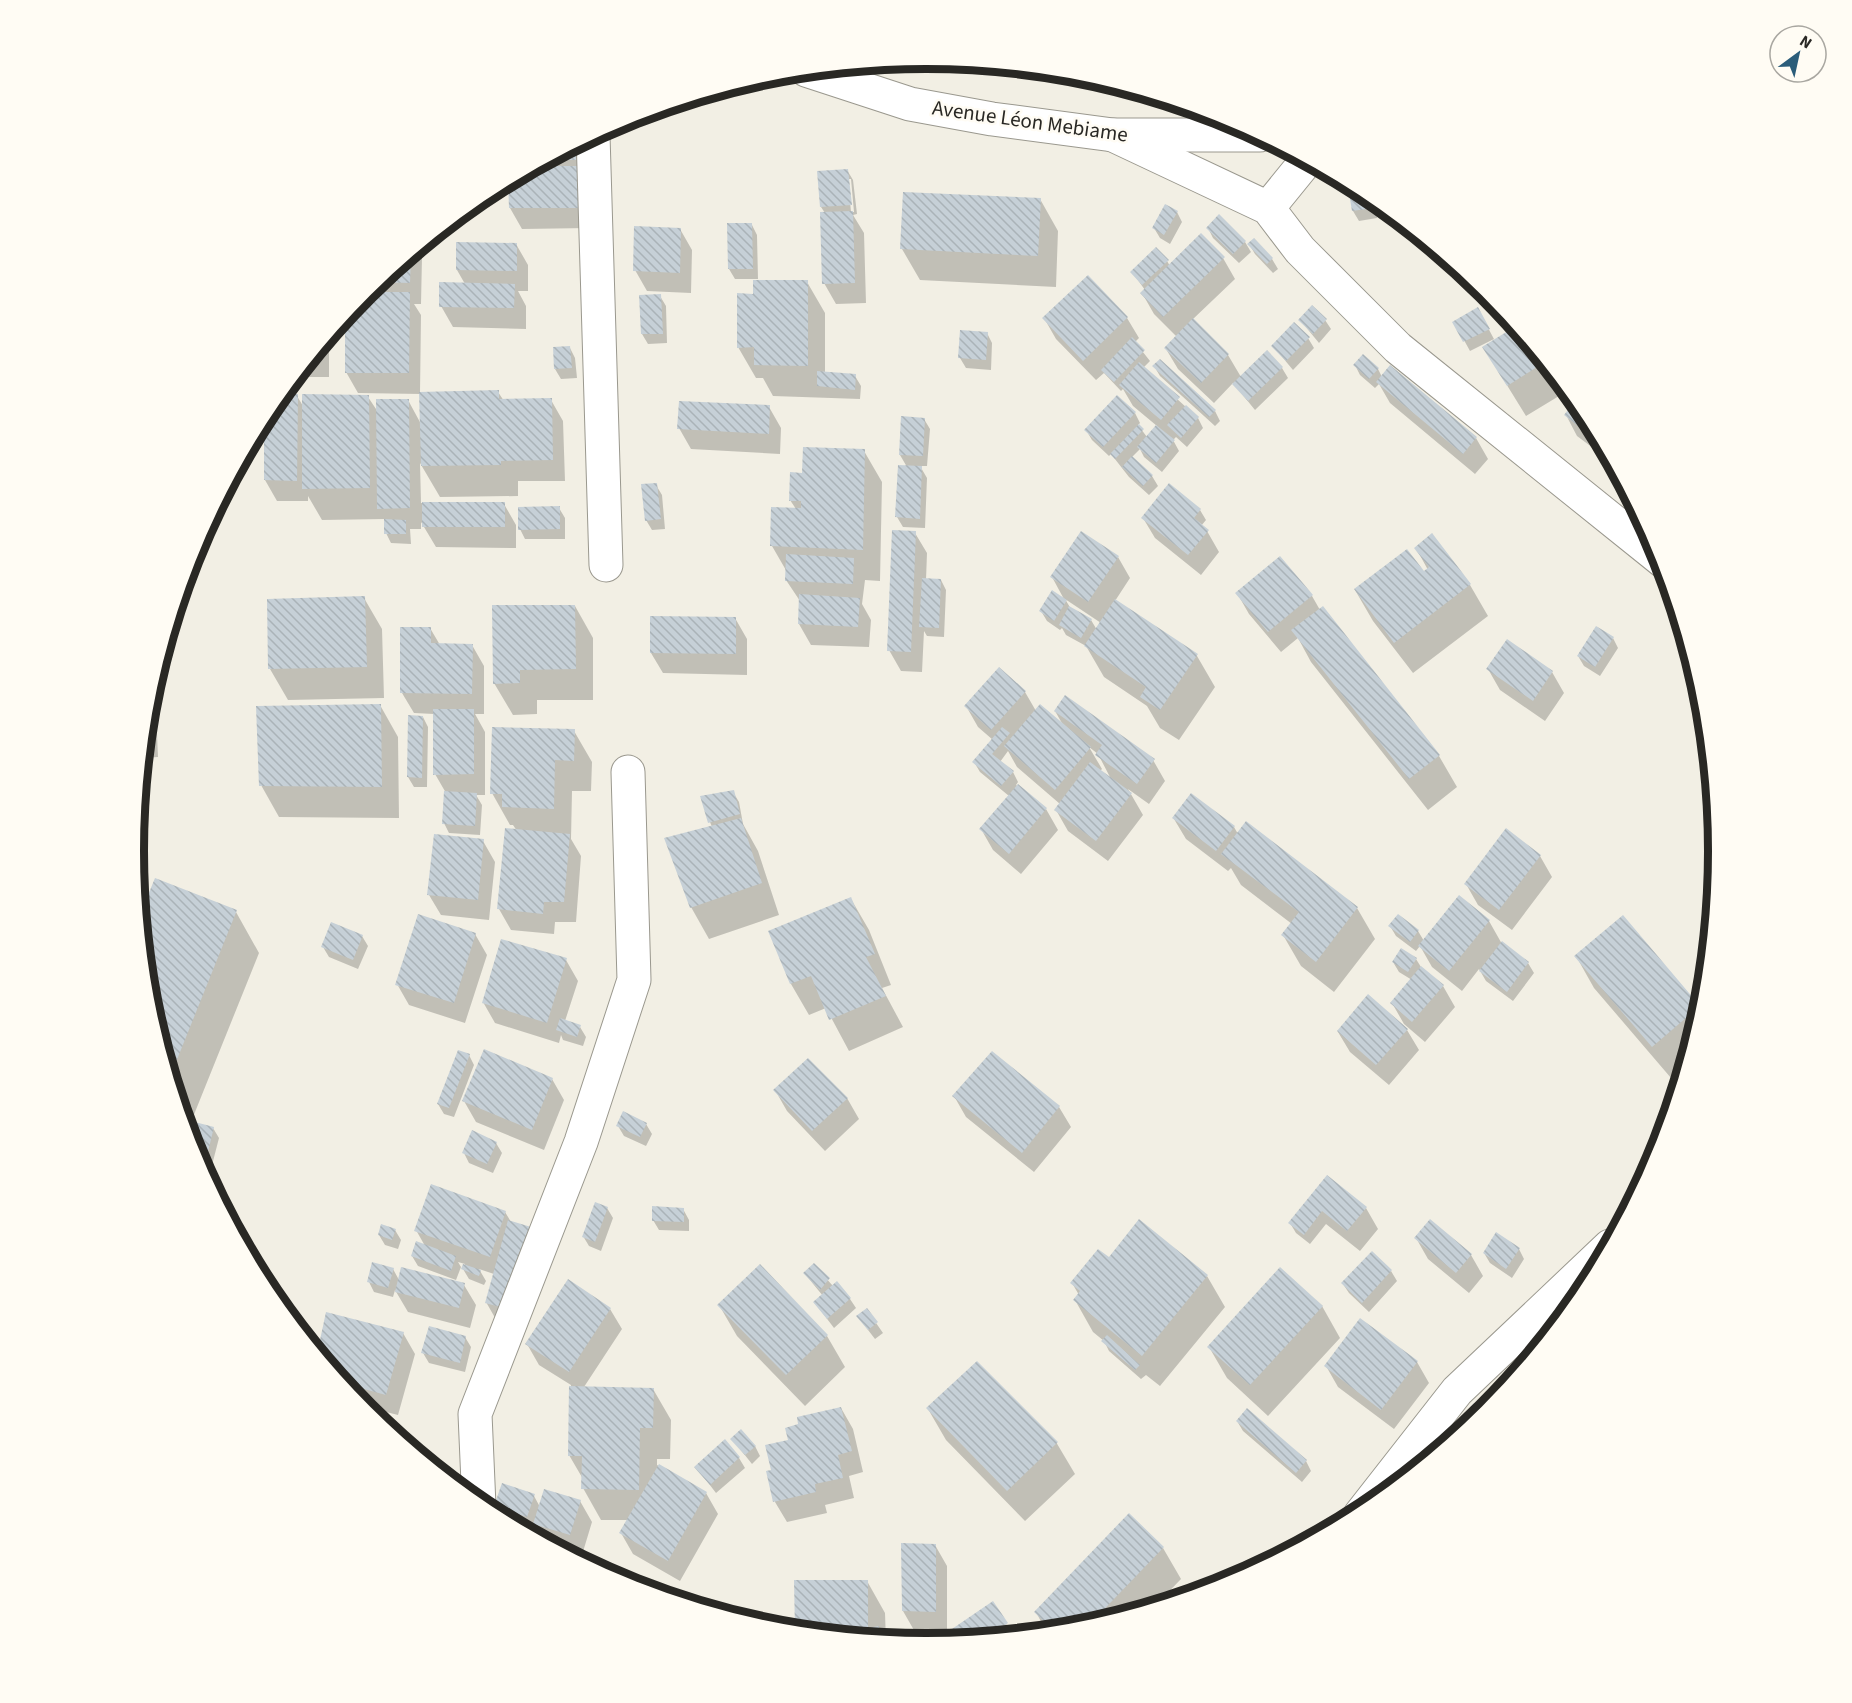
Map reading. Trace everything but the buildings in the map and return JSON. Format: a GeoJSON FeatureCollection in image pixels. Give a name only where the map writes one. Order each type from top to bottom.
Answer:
{"type":"FeatureCollection","features":[{"type":"Feature","properties":{"kind":"street","name":"Avenue Léon Mebiame"},"geometry":{"type":"LineString","coordinates":[[824,76],[910,104],[992,118],[1113,135],[1238,135]]}},
{"type":"Feature","properties":{"kind":"street"},"geometry":{"type":"LineString","coordinates":[[1113,135],[1268,207],[1300,250],[1398,348],[1647,548]]}},
{"type":"Feature","properties":{"kind":"street"},"geometry":{"type":"LineString","coordinates":[[593,144],[606,565]]}},
{"type":"Feature","properties":{"kind":"street"},"geometry":{"type":"LineString","coordinates":[[1268,207],[1302,166]]}},
{"type":"Feature","properties":{"kind":"street"},"geometry":{"type":"LineString","coordinates":[[478,1493],[475,1414],[581,1142],[634,980],[628,772]]}},
{"type":"Feature","properties":{"kind":"street"},"geometry":{"type":"LineString","coordinates":[[1381,1488],[1457,1391],[1591,1264]]}}]}
